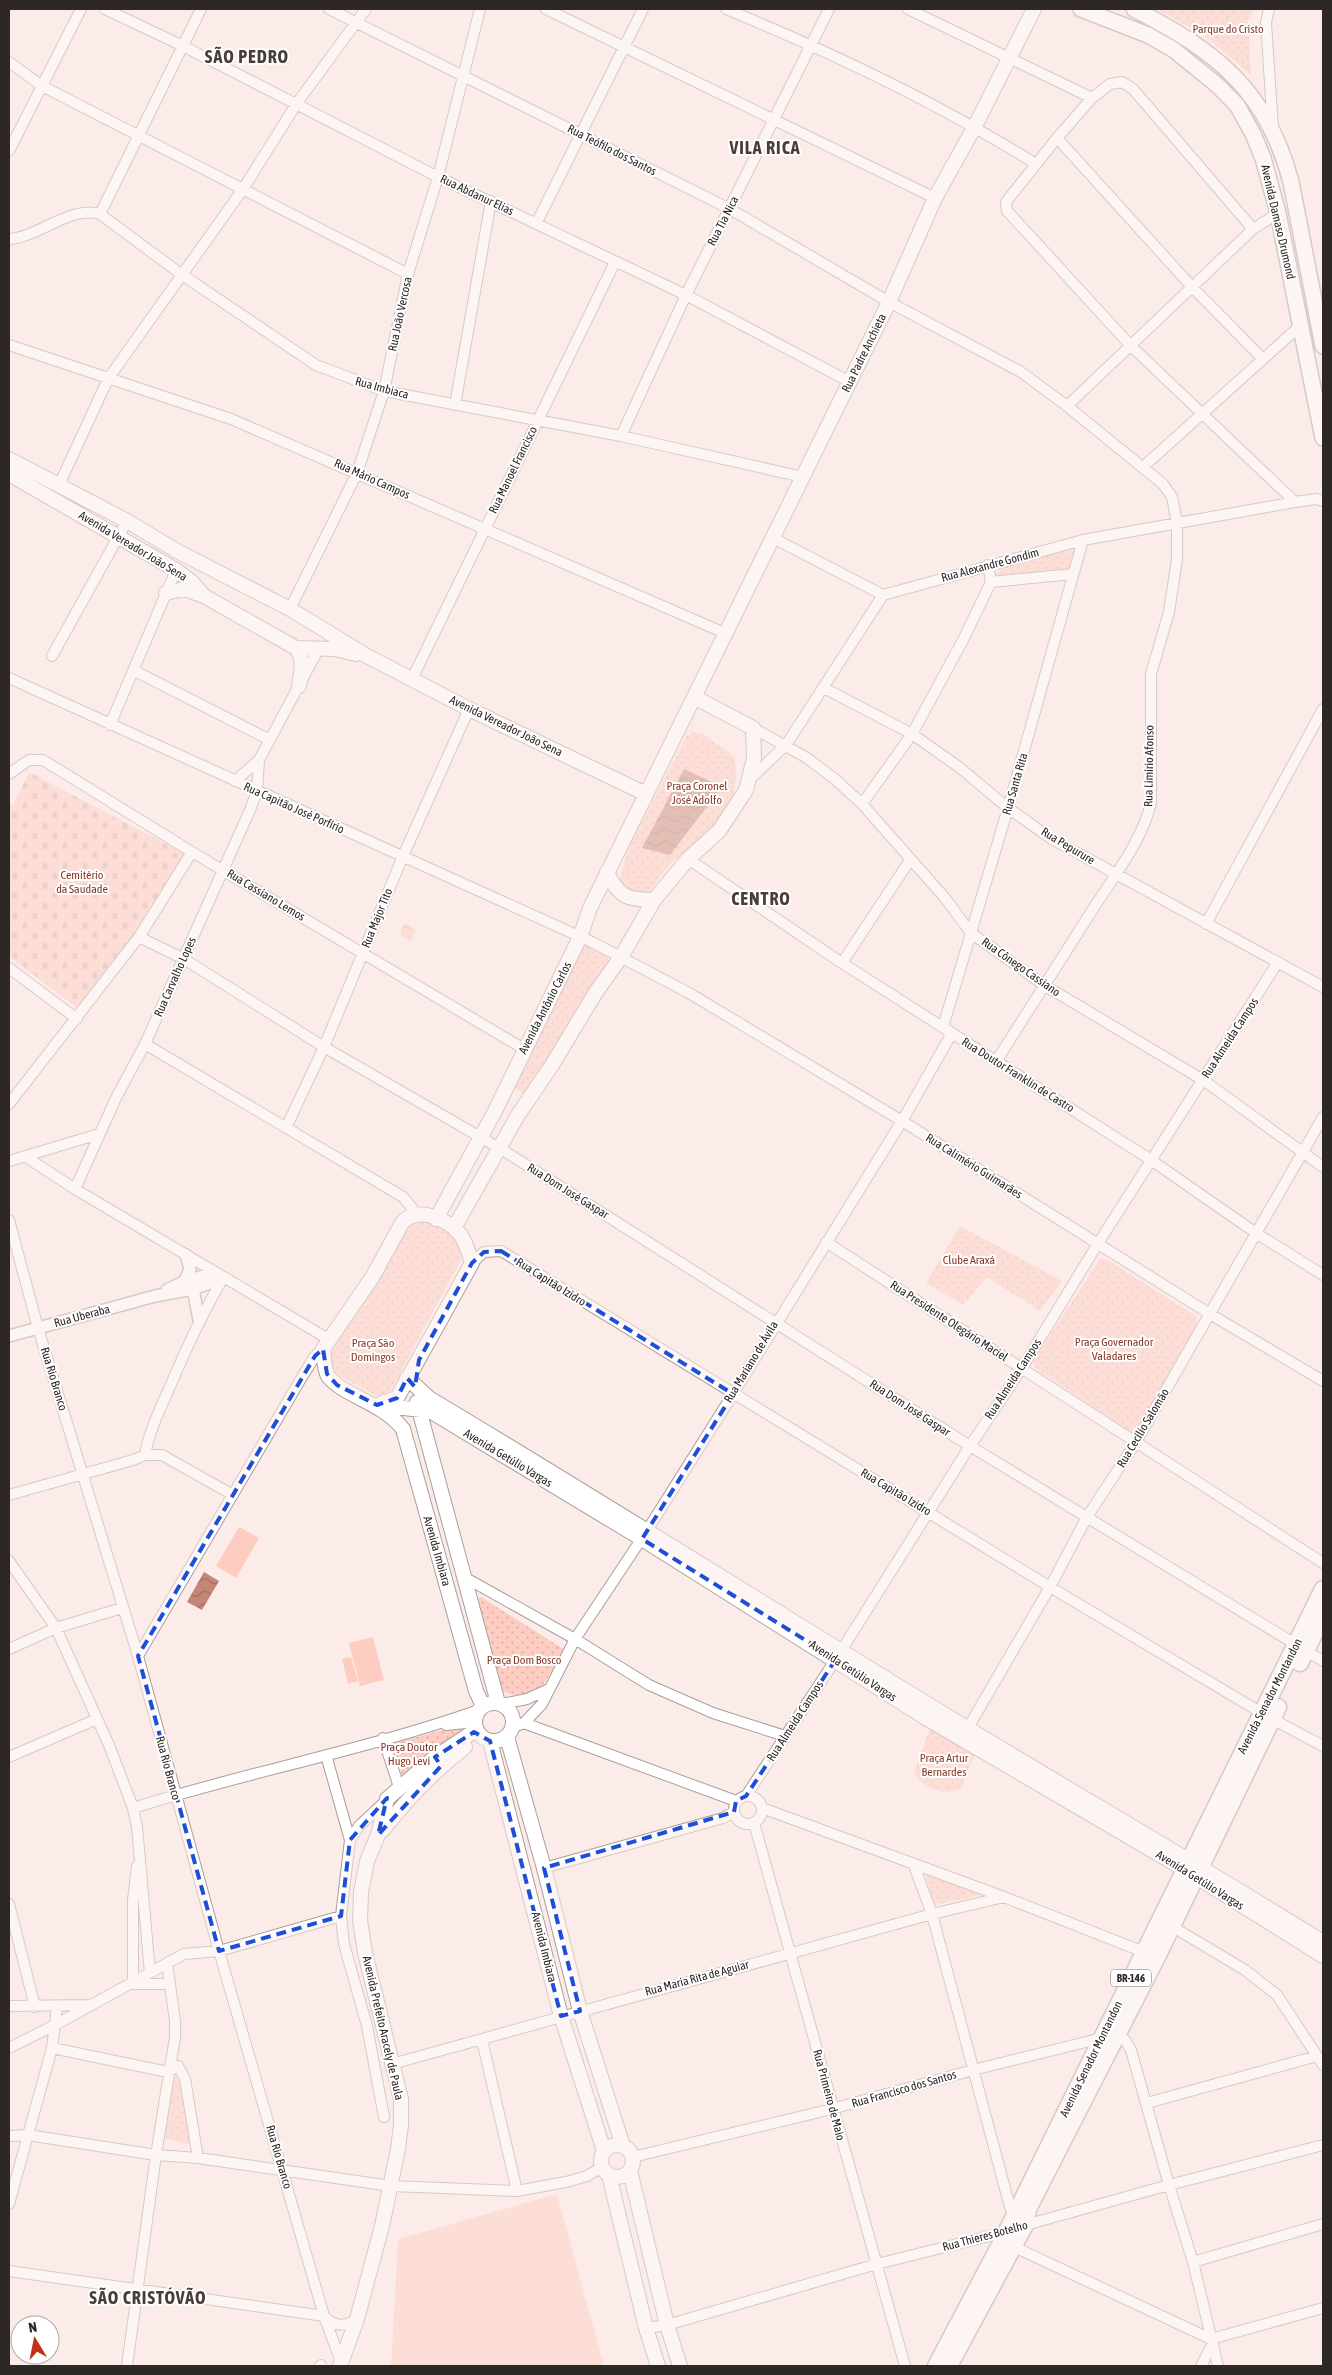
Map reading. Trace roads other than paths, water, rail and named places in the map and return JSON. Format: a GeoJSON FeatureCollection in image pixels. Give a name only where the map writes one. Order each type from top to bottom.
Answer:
{"type":"FeatureCollection","features":[{"type":"Feature","properties":{"kind":"highway","name":"Avenida Senador Montandon"},"geometry":{"type":"LineString","coordinates":[[936,2366],[1007,2239],[1022,2217],[1301,1648],[1323,1589]]}},
{"type":"Feature","properties":{"kind":"highway","name":"Avenida Senador Montandon"},"geometry":{"type":"LineString","coordinates":[[1301,1648],[1323,1616]]}},
{"type":"Feature","properties":{"kind":"highway","name":"Avenida Senador Montandon"},"geometry":{"type":"LineString","coordinates":[[949,2366],[1007,2239]]}},
{"type":"Feature","properties":{"kind":"main road","name":"Rua Padre Anchieta"},"geometry":{"type":"LineString","coordinates":[[694,697],[727,634],[889,302],[936,198],[1034,9]]}},
{"type":"Feature","properties":{"kind":"main road","name":"Avenida Damaso Drumond"},"geometry":{"type":"LineString","coordinates":[[1081,9],[1148,36],[1174,50],[1216,84],[1236,105],[1253,134],[1263,158],[1278,213],[1323,438]]}},
{"type":"Feature","properties":{"kind":"main road","name":"Avenida Damaso Drumond"},"geometry":{"type":"LineString","coordinates":[[1134,9],[1202,47],[1227,68],[1253,99],[1273,129],[1284,156],[1291,182],[1323,346]]}},
{"type":"Feature","properties":{"kind":"main road","name":"Avenida Vereador João Sena"},"geometry":{"type":"LineString","coordinates":[[9,459],[127,521],[177,551],[214,568],[290,609],[367,656],[469,709],[646,794]]}},
{"type":"Feature","properties":{"kind":"main road","name":"Avenida Vereador João Sena"},"geometry":{"type":"LineString","coordinates":[[9,474],[176,570],[192,582],[204,596],[296,648],[335,649],[367,656]]}},
{"type":"Feature","properties":{"kind":"main road"},"geometry":{"type":"LineString","coordinates":[[192,582],[197,570],[214,568]]}},
{"type":"Feature","properties":{"kind":"main road"},"geometry":{"type":"LineString","coordinates":[[166,594],[184,590],[204,596]]}},
{"type":"Feature","properties":{"kind":"main road"},"geometry":{"type":"LineString","coordinates":[[318,650],[322,635],[320,627]]}},
{"type":"Feature","properties":{"kind":"main road"},"geometry":{"type":"LineString","coordinates":[[296,648],[301,655],[302,663],[299,686]]}},
{"type":"Feature","properties":{"kind":"main road"},"geometry":{"type":"LineString","coordinates":[[454,1228],[518,1115],[552,1065],[596,992],[621,957],[654,900],[688,858],[719,831],[746,790],[754,758],[753,728],[694,697],[646,794]]}},
{"type":"Feature","properties":{"kind":"main road","name":"Avenida Antônio Carlos"},"geometry":{"type":"LineString","coordinates":[[436,1219],[480,1139],[580,937],[590,908],[646,794]]}},
{"type":"Feature","properties":{"kind":"main road"},"geometry":{"type":"LineString","coordinates":[[607,872],[620,893],[636,900],[654,900]]}},
{"type":"Feature","properties":{"kind":"main road"},"geometry":{"type":"LineString","coordinates":[[427,1214],[436,1219],[454,1228],[462,1236],[472,1263],[419,1360],[411,1382],[397,1398],[377,1405],[337,1385],[332,1380],[327,1374],[326,1344],[373,1276],[406,1218],[427,1214]]}},
{"type":"Feature","properties":{"kind":"main road"},"geometry":{"type":"LineString","coordinates":[[411,1382],[418,1408]]}},
{"type":"Feature","properties":{"kind":"main road","name":"Avenida Getúlio Vargas"},"geometry":{"type":"LineString","coordinates":[[411,1382],[429,1398],[964,1733],[1322,1946]]}},
{"type":"Feature","properties":{"kind":"main road","name":"Avenida Getúlio Vargas"},"geometry":{"type":"LineString","coordinates":[[377,1405],[418,1408],[430,1411],[645,1534]]}},
{"type":"Feature","properties":{"kind":"main road","name":"Avenida Imbiara"},"geometry":{"type":"LineString","coordinates":[[377,1405],[396,1420],[403,1429],[476,1692],[480,1724],[561,2016],[604,2151]]}},
{"type":"Feature","properties":{"kind":"main road","name":"Avenida Imbiara"},"geometry":{"type":"LineString","coordinates":[[418,1408],[500,1704],[513,1716],[544,1868],[580,2011],[623,2146]]}},
{"type":"Feature","properties":{"kind":"main road"},"geometry":{"type":"LineString","coordinates":[[418,1484],[438,1479]]}},
{"type":"Feature","properties":{"kind":"main road"},"geometry":{"type":"LineString","coordinates":[[500,1704],[480,1724],[499,1741],[515,1729]]}},
{"type":"Feature","properties":{"kind":"main road","name":"Avenida Prefeito Aracely de Paula"},"geometry":{"type":"LineString","coordinates":[[378,1835],[438,1762],[480,1724]]}},
{"type":"Feature","properties":{"kind":"main road","name":"Avenida Prefeito Aracely de Paula"},"geometry":{"type":"LineString","coordinates":[[340,2364],[357,2319],[391,2186],[401,2125],[401,2099],[365,1953],[360,1920],[362,1885],[387,1799],[399,1787],[438,1762]]}},
{"type":"Feature","properties":{"kind":"main road"},"geometry":{"type":"LineString","coordinates":[[658,2366],[646,2328],[602,2156],[604,2151],[613,2145],[623,2146],[633,2157],[630,2172],[667,2325],[680,2366]]}},
{"type":"Feature","properties":{"kind":"main road"},"geometry":{"type":"LineString","coordinates":[[606,2171],[620,2177],[630,2172]]}},
{"type":"Feature","properties":{"kind":"street"},"geometry":{"type":"LineString","coordinates":[[9,151],[81,9]]}},
{"type":"Feature","properties":{"kind":"street","name":"Rua Abdanur Elias"},"geometry":{"type":"LineString","coordinates":[[105,9],[438,176],[686,295],[850,382]]}},
{"type":"Feature","properties":{"kind":"street"},"geometry":{"type":"LineString","coordinates":[[9,239],[28,234],[76,214],[85,212],[100,214],[201,9]]}},
{"type":"Feature","properties":{"kind":"street","name":"Rua Teófilo dos Santos"},"geometry":{"type":"LineString","coordinates":[[329,9],[730,209],[889,302],[1021,372],[1067,406]]}},
{"type":"Feature","properties":{"kind":"street"},"geometry":{"type":"LineString","coordinates":[[59,486],[108,379],[242,189],[297,104],[366,9]]}},
{"type":"Feature","properties":{"kind":"street","name":"Rua João Vercosa"},"geometry":{"type":"LineString","coordinates":[[290,609],[357,473],[384,391],[408,274],[438,176],[480,9]]}},
{"type":"Feature","properties":{"kind":"street"},"geometry":{"type":"LineString","coordinates":[[546,9],[936,198]]}},
{"type":"Feature","properties":{"kind":"street"},"geometry":{"type":"LineString","coordinates":[[537,222],[643,9]]}},
{"type":"Feature","properties":{"kind":"street"},"geometry":{"type":"LineString","coordinates":[[726,9],[811,44],[975,126],[1036,164]]}},
{"type":"Feature","properties":{"kind":"street","name":"Rua Tia Nica"},"geometry":{"type":"LineString","coordinates":[[621,436],[686,295],[830,9]]}},
{"type":"Feature","properties":{"kind":"street"},"geometry":{"type":"LineString","coordinates":[[908,9],[1092,98]]}},
{"type":"Feature","properties":{"kind":"street"},"geometry":{"type":"LineString","coordinates":[[1268,9],[1266,23],[1273,129]]}},
{"type":"Feature","properties":{"kind":"street"},"geometry":{"type":"LineString","coordinates":[[9,62],[42,86],[408,274]]}},
{"type":"Feature","properties":{"kind":"street"},"geometry":{"type":"LineString","coordinates":[[1253,229],[1133,89],[1122,82],[1110,84],[1092,98],[1009,197],[1006,207],[1010,214],[1130,345],[1295,502]]}},
{"type":"Feature","properties":{"kind":"street"},"geometry":{"type":"LineString","coordinates":[[1057,138],[1193,288],[1262,358]]}},
{"type":"Feature","properties":{"kind":"street"},"geometry":{"type":"LineString","coordinates":[[454,405],[491,201]]}},
{"type":"Feature","properties":{"kind":"street"},"geometry":{"type":"LineString","coordinates":[[1067,406],[1253,229],[1278,213]]}},
{"type":"Feature","properties":{"kind":"street","name":"Rua Imbiaca"},"geometry":{"type":"LineString","coordinates":[[100,214],[181,274],[316,365],[384,391],[621,436],[803,477]]}},
{"type":"Feature","properties":{"kind":"street","name":"Rua Manoel Francisco"},"geometry":{"type":"LineString","coordinates":[[412,679],[615,262]]}},
{"type":"Feature","properties":{"kind":"street"},"geometry":{"type":"LineString","coordinates":[[1143,467],[1300,325]]}},
{"type":"Feature","properties":{"kind":"street","name":"Rua Mário Campos"},"geometry":{"type":"LineString","coordinates":[[9,345],[231,419],[727,634]]}},
{"type":"Feature","properties":{"kind":"street","name":"Rua Limírio Afonso"},"geometry":{"type":"LineString","coordinates":[[997,1060],[1141,832],[1151,802],[1150,692],[1156,655],[1174,588],[1177,522],[1172,496],[1163,484],[1067,406]]}},
{"type":"Feature","properties":{"kind":"street","name":"Rua Alexandre Gondim"},"geometry":{"type":"LineString","coordinates":[[882,594],[1083,540],[1295,502],[1316,499],[1323,501]]}},
{"type":"Feature","properties":{"kind":"street"},"geometry":{"type":"LineString","coordinates":[[52,656],[127,521]]}},
{"type":"Feature","properties":{"kind":"street"},"geometry":{"type":"LineString","coordinates":[[750,779],[786,745],[882,594],[773,538]]}},
{"type":"Feature","properties":{"kind":"street","name":"Rua Santa Rita"},"geometry":{"type":"LineString","coordinates":[[947,1030],[971,932],[1008,808],[1083,540]]}},
{"type":"Feature","properties":{"kind":"street"},"geometry":{"type":"LineString","coordinates":[[862,804],[912,734],[963,640],[991,582],[988,565]]}},
{"type":"Feature","properties":{"kind":"street"},"geometry":{"type":"LineString","coordinates":[[110,724],[135,672],[176,570]]}},
{"type":"Feature","properties":{"kind":"street"},"geometry":{"type":"LineString","coordinates":[[991,582],[1073,574]]}},
{"type":"Feature","properties":{"kind":"street"},"geometry":{"type":"LineString","coordinates":[[235,781],[258,760],[318,650]]}},
{"type":"Feature","properties":{"kind":"street"},"geometry":{"type":"LineString","coordinates":[[135,672],[270,740]]}},
{"type":"Feature","properties":{"kind":"street","name":"Rua Capitão José Porfírio"},"geometry":{"type":"LineString","coordinates":[[9,678],[621,957]]}},
{"type":"Feature","properties":{"kind":"street","name":"Rua Pepurure"},"geometry":{"type":"LineString","coordinates":[[824,688],[912,734],[960,767],[1008,808],[1052,839],[1323,987]]}},
{"type":"Feature","properties":{"kind":"street","name":"Rua Major Tito"},"geometry":{"type":"LineString","coordinates":[[286,1128],[324,1047],[403,856],[469,709]]}},
{"type":"Feature","properties":{"kind":"street"},"geometry":{"type":"LineString","coordinates":[[1206,924],[1323,709]]}},
{"type":"Feature","properties":{"kind":"street","name":"Rua Cônego Cassiano"},"geometry":{"type":"LineString","coordinates":[[753,728],[786,745],[836,780],[862,804],[945,898],[971,932],[1044,985],[1203,1080],[1323,1167]]}},
{"type":"Feature","properties":{"kind":"street","name":"Rua Cassiano Lemos"},"geometry":{"type":"LineString","coordinates":[[9,774],[28,760],[43,760],[192,852],[364,952],[524,1049]]}},
{"type":"Feature","properties":{"kind":"street","name":"Rua Carvalho Lopes"},"geometry":{"type":"LineString","coordinates":[[76,1189],[99,1134],[145,1044],[184,959],[258,791],[258,760]]}},
{"type":"Feature","properties":{"kind":"street"},"geometry":{"type":"LineString","coordinates":[[9,1104],[139,937],[192,852]]}},
{"type":"Feature","properties":{"kind":"street","name":"Rua Doutor Franklin de Castro"},"geometry":{"type":"LineString","coordinates":[[688,858],[842,963],[997,1060],[1151,1160],[1256,1233],[1323,1275]]}},
{"type":"Feature","properties":{"kind":"street"},"geometry":{"type":"LineString","coordinates":[[842,963],[910,860]]}},
{"type":"Feature","properties":{"kind":"street","name":"Rua Dom José Gaspar"},"geometry":{"type":"LineString","coordinates":[[139,937],[184,959],[324,1047],[500,1149],[970,1446],[1323,1661]]}},
{"type":"Feature","properties":{"kind":"street","name":"Rua Calimério Guimarães"},"geometry":{"type":"LineString","coordinates":[[621,957],[689,993],[902,1121],[1210,1314],[1323,1381]]}},
{"type":"Feature","properties":{"kind":"street","name":"Rua Almeida Campos"},"geometry":{"type":"LineString","coordinates":[[741,1799],[786,1736],[839,1654],[970,1446],[1022,1368],[1097,1244],[1278,962]]}},
{"type":"Feature","properties":{"kind":"street"},"geometry":{"type":"LineString","coordinates":[[9,968],[77,1019]]}},
{"type":"Feature","properties":{"kind":"street","name":"Rua Mariano de Ávila"},"geometry":{"type":"LineString","coordinates":[[515,1729],[542,1704],[575,1639],[645,1534],[733,1394],[775,1322],[902,1121],[947,1030]]}},
{"type":"Feature","properties":{"kind":"street"},"geometry":{"type":"LineString","coordinates":[[145,1044],[403,1197],[412,1208],[414,1215]]}},
{"type":"Feature","properties":{"kind":"street","name":"Rua Cecílio Salomão"},"geometry":{"type":"LineString","coordinates":[[964,1733],[1050,1587],[1087,1517],[1136,1442],[1323,1117]]}},
{"type":"Feature","properties":{"kind":"street"},"geometry":{"type":"LineString","coordinates":[[9,1161],[99,1134]]}},
{"type":"Feature","properties":{"kind":"street"},"geometry":{"type":"LineString","coordinates":[[26,1157],[219,1275],[326,1344],[315,1356],[302,1377],[138,1656]]}},
{"type":"Feature","properties":{"kind":"street","name":"Rua Rio Branco"},"geometry":{"type":"LineString","coordinates":[[9,1220],[38,1328],[138,1656],[219,1951],[284,2171],[324,2316],[340,2364]]}},
{"type":"Feature","properties":{"kind":"street","name":"Rua Presidente Olegário Maciel"},"geometry":{"type":"LineString","coordinates":[[826,1242],[1323,1564]]}},
{"type":"Feature","properties":{"kind":"street","name":"Rua Capitão Izidro"},"geometry":{"type":"LineString","coordinates":[[472,1263],[484,1252],[501,1251],[1050,1587],[1267,1716],[1323,1746]]}},
{"type":"Feature","properties":{"kind":"street"},"geometry":{"type":"LineString","coordinates":[[186,1256],[190,1269],[189,1285],[199,1320]]}},
{"type":"Feature","properties":{"kind":"street"},"geometry":{"type":"LineString","coordinates":[[144,1455],[148,1437],[219,1275]]}},
{"type":"Feature","properties":{"kind":"street","name":"Rua Uberaba"},"geometry":{"type":"LineString","coordinates":[[9,1336],[155,1296],[219,1275]]}},
{"type":"Feature","properties":{"kind":"street"},"geometry":{"type":"LineString","coordinates":[[9,1495],[82,1475],[144,1455],[162,1455],[232,1496]]}},
{"type":"Feature","properties":{"kind":"street"},"geometry":{"type":"LineString","coordinates":[[9,1561],[56,1628],[97,1719],[133,1808],[143,1882],[150,1973]]}},
{"type":"Feature","properties":{"kind":"street"},"geometry":{"type":"LineString","coordinates":[[464,1576],[575,1639],[649,1685],[677,1699],[786,1736]]}},
{"type":"Feature","properties":{"kind":"street"},"geometry":{"type":"LineString","coordinates":[[9,1649],[56,1628],[122,1608]]}},
{"type":"Feature","properties":{"kind":"street"},"geometry":{"type":"LineString","coordinates":[[500,1704],[527,1699],[549,1689]]}},
{"type":"Feature","properties":{"kind":"street"},"geometry":{"type":"LineString","coordinates":[[9,1757],[97,1719]]}},
{"type":"Feature","properties":{"kind":"street"},"geometry":{"type":"LineString","coordinates":[[133,1808],[176,1794],[430,1726],[480,1724]]}},
{"type":"Feature","properties":{"kind":"street"},"geometry":{"type":"LineString","coordinates":[[515,1729],[741,1799],[754,1798],[762,1808],[1004,1897],[1151,1955]]}},
{"type":"Feature","properties":{"kind":"street"},"geometry":{"type":"LineString","coordinates":[[383,1738],[399,1787]]}},
{"type":"Feature","properties":{"kind":"street"},"geometry":{"type":"LineString","coordinates":[[326,1755],[350,1840]]}},
{"type":"Feature","properties":{"kind":"street","name":"Avenida Prefeito Aracely de Paula"},"geometry":{"type":"LineString","coordinates":[[384,2116],[367,2026],[344,1944],[341,1916],[350,1840],[360,1826],[387,1799]]}},
{"type":"Feature","properties":{"kind":"street"},"geometry":{"type":"LineString","coordinates":[[544,1868],[723,1818],[734,1812],[741,1799]]}},
{"type":"Feature","properties":{"kind":"street"},"geometry":{"type":"LineString","coordinates":[[734,1812],[741,1822],[754,1822],[760,1817],[762,1808]]}},
{"type":"Feature","properties":{"kind":"street","name":"Rua Primeiro de Maio"},"geometry":{"type":"LineString","coordinates":[[754,1822],[792,1952],[832,2109],[905,2366]]}},
{"type":"Feature","properties":{"kind":"street"},"geometry":{"type":"LineString","coordinates":[[133,1984],[132,1900],[139,1857]]}},
{"type":"Feature","properties":{"kind":"street"},"geometry":{"type":"LineString","coordinates":[[913,1863],[932,1914],[973,2070],[1022,2217]]}},
{"type":"Feature","properties":{"kind":"street","name":"Rua Maria Rita de Aguiar"},"geometry":{"type":"LineString","coordinates":[[392,2064],[792,1952],[932,1914],[1004,1897]]}},
{"type":"Feature","properties":{"kind":"street"},"geometry":{"type":"LineString","coordinates":[[9,1904],[35,2007]]}},
{"type":"Feature","properties":{"kind":"street"},"geometry":{"type":"LineString","coordinates":[[9,2048],[94,2005],[184,1954],[219,1951],[341,1916]]}},
{"type":"Feature","properties":{"kind":"street"},"geometry":{"type":"LineString","coordinates":[[1166,1923],[1245,1970],[1277,1995],[1323,2065]]}},
{"type":"Feature","properties":{"kind":"street"},"geometry":{"type":"LineString","coordinates":[[127,2366],[136,2289],[168,2072],[175,2037],[167,1963]]}},
{"type":"Feature","properties":{"kind":"street"},"geometry":{"type":"LineString","coordinates":[[133,1984],[170,1984]]}},
{"type":"Feature","properties":{"kind":"street"},"geometry":{"type":"LineString","coordinates":[[9,2006],[57,2007],[94,2005]]}},
{"type":"Feature","properties":{"kind":"street"},"geometry":{"type":"LineString","coordinates":[[9,2204],[52,2048],[57,2007]]}},
{"type":"Feature","properties":{"kind":"street"},"geometry":{"type":"LineString","coordinates":[[1109,2037],[1125,2040],[1128,2044],[1147,2103],[1168,2185],[1193,2262],[1218,2366]]}},
{"type":"Feature","properties":{"kind":"street","name":"Rua Francisco dos Santos"},"geometry":{"type":"LineString","coordinates":[[633,2157],[832,2109],[973,2070],[1109,2037]]}},
{"type":"Feature","properties":{"kind":"street"},"geometry":{"type":"LineString","coordinates":[[482,2040],[517,2191]]}},
{"type":"Feature","properties":{"kind":"street"},"geometry":{"type":"LineString","coordinates":[[52,2048],[168,2072],[178,2066],[185,2080],[198,2158]]}},
{"type":"Feature","properties":{"kind":"street"},"geometry":{"type":"LineString","coordinates":[[1147,2103],[1317,2056]]}},
{"type":"Feature","properties":{"kind":"street"},"geometry":{"type":"LineString","coordinates":[[9,2136],[28,2135],[156,2155],[198,2158],[391,2186],[517,2191],[566,2182],[606,2171]]}},
{"type":"Feature","properties":{"kind":"street","name":"Rua Thieres Botelho"},"geometry":{"type":"LineString","coordinates":[[1022,2217],[1168,2185],[1323,2145]]}},
{"type":"Feature","properties":{"kind":"street"},"geometry":{"type":"LineString","coordinates":[[1193,2262],[1323,2224]]}},
{"type":"Feature","properties":{"kind":"street"},"geometry":{"type":"LineString","coordinates":[[1007,2239],[1212,2342],[1323,2308]]}},
{"type":"Feature","properties":{"kind":"street","name":"Rua Thieres Botelho"},"geometry":{"type":"LineString","coordinates":[[646,2328],[667,2325],[876,2264],[1007,2239]]}},
{"type":"Feature","properties":{"kind":"street"},"geometry":{"type":"LineString","coordinates":[[9,2271],[324,2316],[332,2323],[342,2326],[357,2319]]}},
{"type":"Feature","properties":{"kind":"street"},"geometry":{"type":"LineString","coordinates":[[1201,2366],[1212,2342]]}},
{"type":"Feature","properties":{"kind":"water"},"geometry":{"type":"Polygon","coordinates":[[[684,769],[722,787],[670,855],[642,848],[684,769]]]}},
{"type":"Feature","properties":{"kind":"water"},"geometry":{"type":"Polygon","coordinates":[[[204,1572],[219,1581],[202,1610],[187,1602],[204,1572]]]}},
{"type":"Feature","properties":{"kind":"district","name":"SÃO PEDRO"},"geometry":{"type":"Point","coordinates":[247,57]}},
{"type":"Feature","properties":{"kind":"district","name":"VILA RICA"},"geometry":{"type":"Point","coordinates":[765,148]}},
{"type":"Feature","properties":{"kind":"district","name":"CENTRO"},"geometry":{"type":"Point","coordinates":[761,899]}},
{"type":"Feature","properties":{"kind":"district","name":"SÃO CRISTÓVÃO"},"geometry":{"type":"Point","coordinates":[148,2298]}},
{"type":"Feature","properties":{"kind":"park label","name":"Parque do Cristo"},"geometry":{"type":"Point","coordinates":[1228,29]}},
{"type":"Feature","properties":{"kind":"park label","name":"Praça Coronel José Adolfo"},"geometry":{"type":"Point","coordinates":[697,793]}},
{"type":"Feature","properties":{"kind":"park label","name":"Cemitério da Saudade"},"geometry":{"type":"Point","coordinates":[82,882]}},
{"type":"Feature","properties":{"kind":"park label","name":"Clube Araxá"},"geometry":{"type":"Point","coordinates":[969,1260]}},
{"type":"Feature","properties":{"kind":"park label","name":"Praça Governador Valadares"},"geometry":{"type":"Point","coordinates":[1114,1349]}},
{"type":"Feature","properties":{"kind":"park label","name":"Praça São Domingos"},"geometry":{"type":"Point","coordinates":[373,1350]}},
{"type":"Feature","properties":{"kind":"park label","name":"Praça Dom Bosco"},"geometry":{"type":"Point","coordinates":[524,1660]}},
{"type":"Feature","properties":{"kind":"park label","name":"Praça Doutor Hugo Levi"},"geometry":{"type":"Point","coordinates":[409,1754]}},
{"type":"Feature","properties":{"kind":"park label","name":"Praça Artur Bernardes"},"geometry":{"type":"Point","coordinates":[944,1765]}}]}
